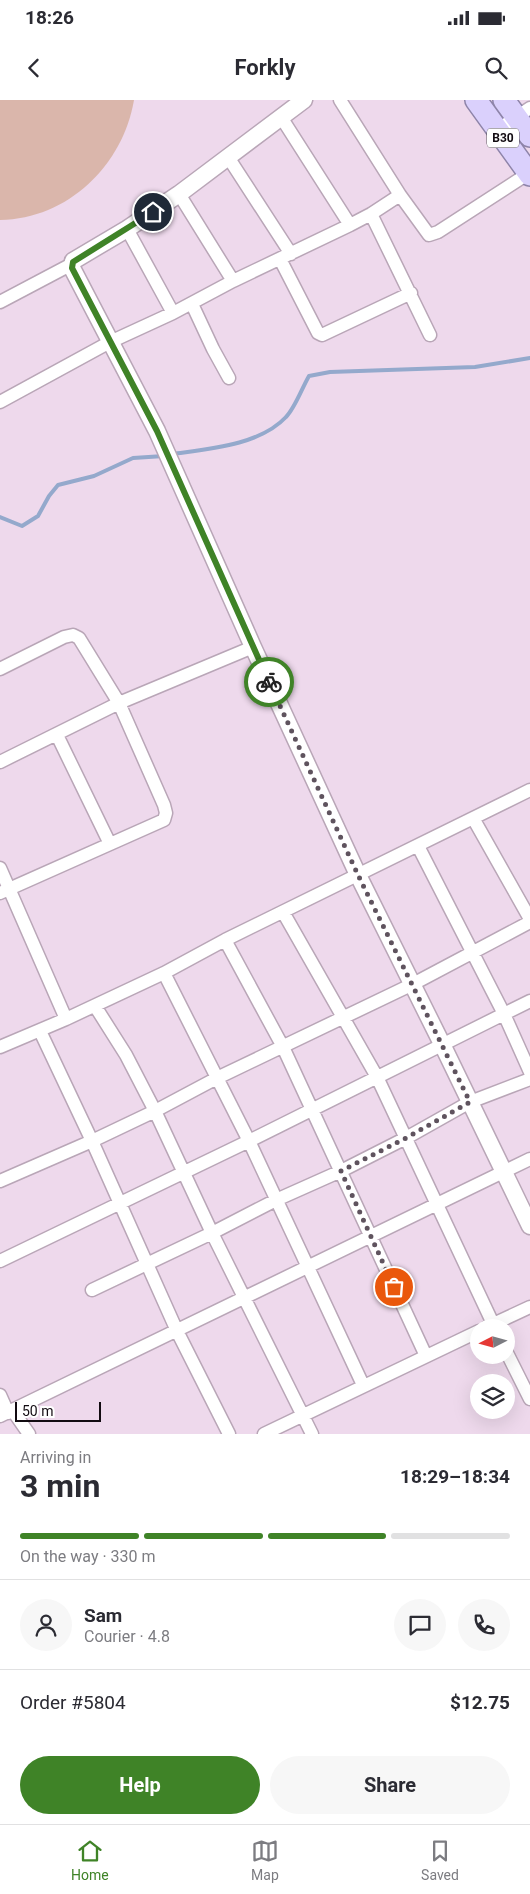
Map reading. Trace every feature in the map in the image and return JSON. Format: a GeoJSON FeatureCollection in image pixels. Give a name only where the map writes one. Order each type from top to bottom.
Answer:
{"type":"FeatureCollection","features":[{"type":"Feature","properties":{"kind":"highway","name":"B30"},"geometry":{"type":"LineString","coordinates":[[476,100],[529,174]]}},
{"type":"Feature","properties":{"kind":"highway","name":"B30"},"geometry":{"type":"LineString","coordinates":[[517,108],[530,136]]}},
{"type":"Feature","properties":{"kind":"street"},"geometry":{"type":"LineString","coordinates":[[0,302],[72,264],[127,229],[179,194],[304,100]]}},
{"type":"Feature","properties":{"kind":"street"},"geometry":{"type":"LineString","coordinates":[[340,100],[400,195],[429,235],[438,232],[529,174]]}},
{"type":"Feature","properties":{"kind":"street"},"geometry":{"type":"LineString","coordinates":[[498,130],[517,108]]}},
{"type":"Feature","properties":{"kind":"street"},"geometry":{"type":"LineString","coordinates":[[281,117],[350,224]]}},
{"type":"Feature","properties":{"kind":"street"},"geometry":{"type":"LineString","coordinates":[[228,157],[286,256],[318,333],[322,335],[411,293]]}},
{"type":"Feature","properties":{"kind":"street"},"geometry":{"type":"LineString","coordinates":[[179,194],[233,281]]}},
{"type":"Feature","properties":{"kind":"street"},"geometry":{"type":"LineString","coordinates":[[0,402],[110,342],[192,304],[233,281],[371,214],[400,195]]}},
{"type":"Feature","properties":{"kind":"street"},"geometry":{"type":"LineString","coordinates":[[371,214],[430,335]]}},
{"type":"Feature","properties":{"kind":"street"},"geometry":{"type":"LineString","coordinates":[[127,229],[173,313]]}},
{"type":"Feature","properties":{"kind":"street"},"geometry":{"type":"LineString","coordinates":[[72,264],[110,342],[157,431],[252,647],[358,875],[530,1226]]}},
{"type":"Feature","properties":{"kind":"street"},"geometry":{"type":"LineString","coordinates":[[192,304],[229,378]]}},
{"type":"Feature","properties":{"kind":"street"},"geometry":{"type":"LineString","coordinates":[[0,669],[64,636],[73,635],[79,638],[119,703],[166,813],[164,820],[4,891]]}},
{"type":"Feature","properties":{"kind":"street"},"geometry":{"type":"LineString","coordinates":[[0,762],[119,703],[252,647]]}},
{"type":"Feature","properties":{"kind":"street"},"geometry":{"type":"LineString","coordinates":[[57,735],[110,844]]}},
{"type":"Feature","properties":{"kind":"street"},"geometry":{"type":"LineString","coordinates":[[0,1047],[40,1031],[164,973],[225,940],[530,790]]}},
{"type":"Feature","properties":{"kind":"street"},"geometry":{"type":"LineString","coordinates":[[0,1181],[155,1111],[217,1078],[412,984],[530,920],[473,818]]}},
{"type":"Feature","properties":{"kind":"street"},"geometry":{"type":"LineString","coordinates":[[418,846],[504,1014],[530,1072]]}},
{"type":"Feature","properties":{"kind":"street"},"geometry":{"type":"LineString","coordinates":[[0,868],[4,891],[66,1019]]}},
{"type":"Feature","properties":{"kind":"street"},"geometry":{"type":"LineString","coordinates":[[283,912],[377,1077],[438,1205],[488,1319]]}},
{"type":"Feature","properties":{"kind":"street"},"geometry":{"type":"LineString","coordinates":[[225,940],[283,1047],[426,1356]]}},
{"type":"Feature","properties":{"kind":"street"},"geometry":{"type":"LineString","coordinates":[[164,973],[249,1142],[363,1385]]}},
{"type":"Feature","properties":{"kind":"street"},"geometry":{"type":"LineString","coordinates":[[0,1261],[249,1142],[530,1001]]}},
{"type":"Feature","properties":{"kind":"street"},"geometry":{"type":"LineString","coordinates":[[95,1006],[126,1054],[155,1111],[212,1233],[312,1434]]}},
{"type":"Feature","properties":{"kind":"street"},"geometry":{"type":"LineString","coordinates":[[40,1031],[92,1141],[177,1331],[229,1434]]}},
{"type":"Feature","properties":{"kind":"street"},"geometry":{"type":"LineString","coordinates":[[92,1290],[212,1233],[276,1200],[341,1171],[406,1138],[470,1102],[530,1079]]}},
{"type":"Feature","properties":{"kind":"street"},"geometry":{"type":"LineString","coordinates":[[7,1413],[307,1268],[370,1235],[438,1205],[530,1158]]}},
{"type":"Feature","properties":{"kind":"street"},"geometry":{"type":"LineString","coordinates":[[505,1319],[530,1307]]}},
{"type":"Feature","properties":{"kind":"street"},"geometry":{"type":"LineString","coordinates":[[264,1434],[470,1335]]}},
{"type":"Feature","properties":{"kind":"street"},"geometry":{"type":"LineString","coordinates":[[514,1364],[527,1386],[530,1399]]}},
{"type":"Feature","properties":{"kind":"street"},"geometry":{"type":"LineString","coordinates":[[0,1395],[7,1413],[29,1434]]}},
{"type":"Feature","properties":{"kind":"shaded area"},"geometry":{"type":"Polygon","coordinates":[[[0,100],[134,100],[128,124],[118,146],[105,166],[88,184],[69,199],[48,210],[25,217],[0,220],[0,100]]]}},
{"type":"Feature","properties":{"kind":"waterway"},"geometry":{"type":"LineString","coordinates":[[173,454],[233,444],[262,434],[286,417],[309,376],[330,372],[475,367],[530,358]]}},
{"type":"Feature","properties":{"kind":"waterway"},"geometry":{"type":"LineString","coordinates":[[0,517],[22,526],[38,516],[49,496],[58,485],[94,476],[133,458],[164,456]]}},
{"type":"Feature","properties":{"kind":"way so far"},"geometry":{"type":"LineString","coordinates":[[269,682],[358,875],[470,1102],[406,1138],[341,1171],[394,1287]]}},
{"type":"Feature","properties":{"kind":"route"},"geometry":{"type":"LineString","coordinates":[[153,212],[73,262],[72,268],[157,431],[269,682]]}}]}
